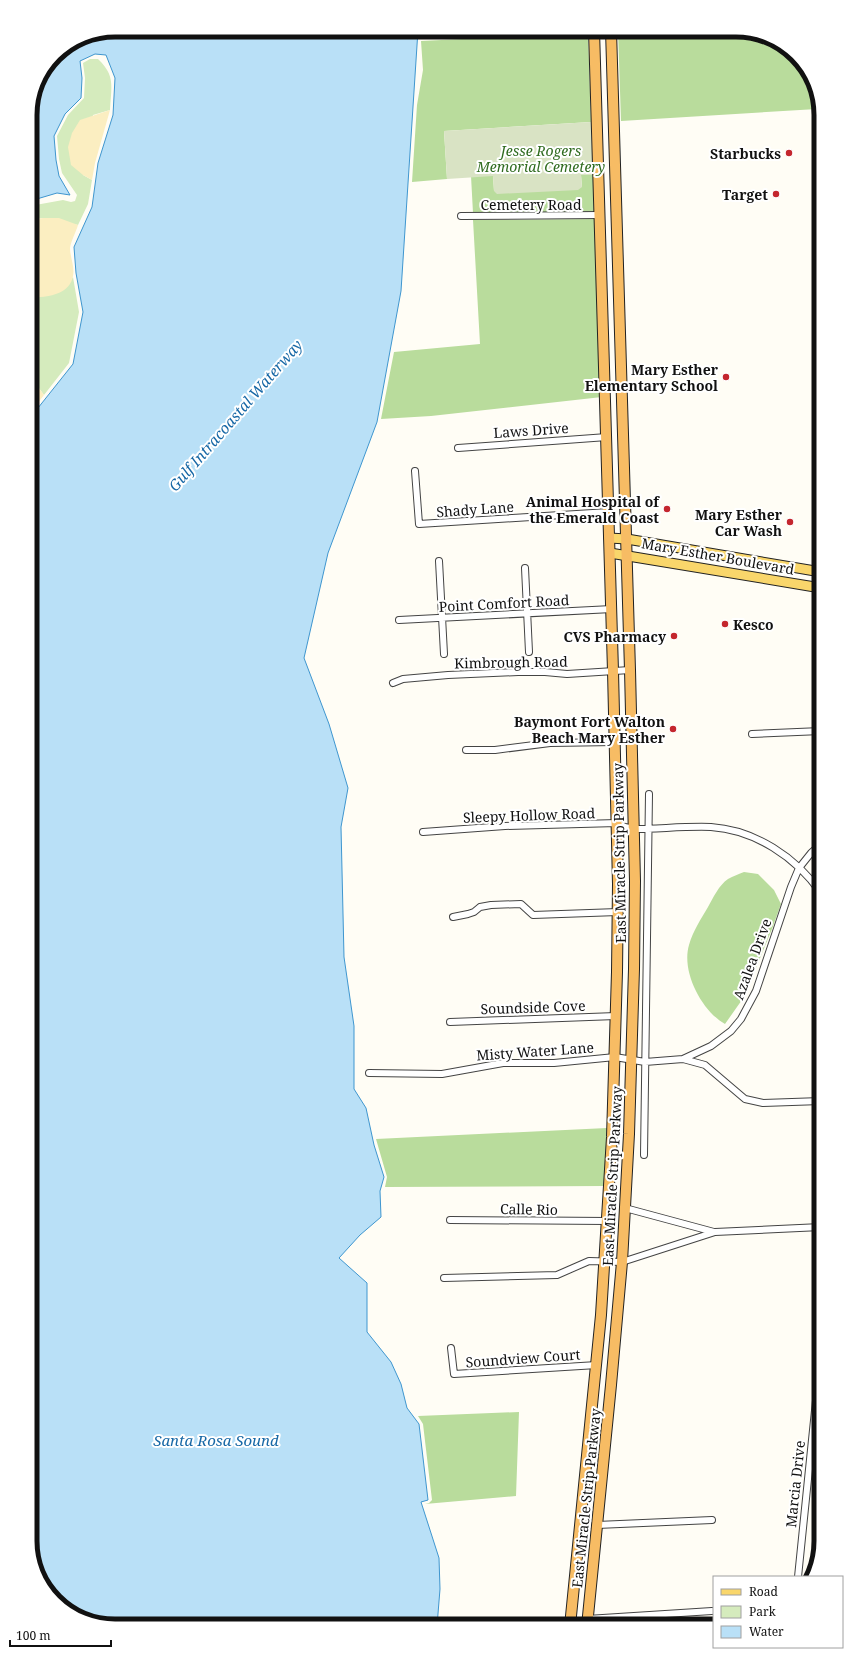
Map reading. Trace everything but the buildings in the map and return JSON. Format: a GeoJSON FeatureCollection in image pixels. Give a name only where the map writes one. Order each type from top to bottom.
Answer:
{"type":"FeatureCollection","features":[{"type":"Feature","properties":{"kind":"highway","name":"East Miracle Strip Parkway"},"geometry":{"type":"LineString","coordinates":[[571,1619],[597,1366],[608,1221],[615,1057],[618,912],[612,609],[594,37]]}},
{"type":"Feature","properties":{"kind":"highway","name":"East Miracle Strip Parkway"},"geometry":{"type":"LineString","coordinates":[[587,1619],[622,1262],[632,1060],[634,940],[634,829],[627,538],[611,37]]}},
{"type":"Feature","properties":{"kind":"highway"},"geometry":{"type":"LineString","coordinates":[[591,1426],[607,1427]]}},
{"type":"Feature","properties":{"kind":"main road","name":"Mary Esther Boulevard"},"geometry":{"type":"LineString","coordinates":[[609,538],[627,538],[814,571]]}},
{"type":"Feature","properties":{"kind":"main road","name":"Mary Esther Boulevard"},"geometry":{"type":"LineString","coordinates":[[610,553],[814,587]]}},
{"type":"Feature","properties":{"kind":"street","name":"Cemetery Road"},"geometry":{"type":"LineString","coordinates":[[461,216],[600,215]]}},
{"type":"Feature","properties":{"kind":"street","name":"Laws Drive"},"geometry":{"type":"LineString","coordinates":[[458,448],[607,437]]}},
{"type":"Feature","properties":{"kind":"street","name":"Shady Lane"},"geometry":{"type":"LineString","coordinates":[[415,471],[419,524],[609,512]]}},
{"type":"Feature","properties":{"kind":"street"},"geometry":{"type":"LineString","coordinates":[[439,562],[444,654]]}},
{"type":"Feature","properties":{"kind":"street"},"geometry":{"type":"LineString","coordinates":[[525,568],[529,652]]}},
{"type":"Feature","properties":{"kind":"street","name":"Point Comfort Road"},"geometry":{"type":"LineString","coordinates":[[399,620],[442,619],[612,609]]}},
{"type":"Feature","properties":{"kind":"street","name":"Kimbrough Road"},"geometry":{"type":"LineString","coordinates":[[393,683],[403,679],[448,675],[531,672],[567,674],[630,670]]}},
{"type":"Feature","properties":{"kind":"street"},"geometry":{"type":"LineString","coordinates":[[752,734],[814,731]]}},
{"type":"Feature","properties":{"kind":"street"},"geometry":{"type":"LineString","coordinates":[[466,750],[494,750],[550,744],[615,742]]}},
{"type":"Feature","properties":{"kind":"street"},"geometry":{"type":"LineString","coordinates":[[644,1155],[648,794]]}},
{"type":"Feature","properties":{"kind":"street","name":"Sleepy Hollow Road"},"geometry":{"type":"LineString","coordinates":[[423,832],[505,826],[617,823],[625,828],[634,829],[710,827],[734,831],[764,843],[792,860],[814,883]]}},
{"type":"Feature","properties":{"kind":"street","name":"Azalea Drive"},"geometry":{"type":"LineString","coordinates":[[632,1060],[645,1062],[683,1059],[719,1041],[741,1019],[756,991],[790,887],[799,868],[814,850]]}},
{"type":"Feature","properties":{"kind":"street"},"geometry":{"type":"LineString","coordinates":[[453,917],[474,912],[485,905],[510,904],[521,904],[533,915],[618,912]]}},
{"type":"Feature","properties":{"kind":"street","name":"Soundside Cove"},"geometry":{"type":"LineString","coordinates":[[450,1022],[616,1016]]}},
{"type":"Feature","properties":{"kind":"street","name":"Misty Water Lane"},"geometry":{"type":"LineString","coordinates":[[369,1073],[442,1074],[503,1063],[554,1063],[615,1057],[632,1060]]}},
{"type":"Feature","properties":{"kind":"street"},"geometry":{"type":"LineString","coordinates":[[683,1059],[705,1066],[715,1072],[737,1093],[750,1100],[763,1102],[814,1101]]}},
{"type":"Feature","properties":{"kind":"street"},"geometry":{"type":"LineString","coordinates":[[625,1208],[715,1232]]}},
{"type":"Feature","properties":{"kind":"street","name":"Calle Rio"},"geometry":{"type":"LineString","coordinates":[[450,1220],[608,1221]]}},
{"type":"Feature","properties":{"kind":"street"},"geometry":{"type":"LineString","coordinates":[[444,1278],[557,1275],[589,1261],[622,1262],[715,1232],[814,1227]]}},
{"type":"Feature","properties":{"kind":"street","name":"Soundview Court"},"geometry":{"type":"LineString","coordinates":[[451,1348],[454,1374],[597,1366]]}},
{"type":"Feature","properties":{"kind":"street","name":"Marcia Drive"},"geometry":{"type":"LineString","coordinates":[[798,1576],[814,1420]]}},
{"type":"Feature","properties":{"kind":"street"},"geometry":{"type":"LineString","coordinates":[[597,1525],[712,1520]]}},
{"type":"Feature","properties":{"kind":"street"},"geometry":{"type":"LineString","coordinates":[[621,1619],[712,1611]]}},
{"type":"Feature","properties":{"kind":"green space"},"geometry":{"type":"Polygon","coordinates":[[[588,37],[591,122],[444,131],[447,179],[412,182],[417,105],[423,70],[421,41],[483,38],[588,37]]]}},
{"type":"Feature","properties":{"kind":"green space"},"geometry":{"type":"Polygon","coordinates":[[[618,37],[741,37],[761,41],[779,50],[795,63],[804,76],[813,100],[813,109],[621,121],[618,37]]]}},
{"type":"Feature","properties":{"kind":"green space"},"geometry":{"type":"Polygon","coordinates":[[[90,59],[98,59],[108,71],[111,82],[110,110],[93,115],[83,175],[92,180],[88,204],[78,225],[43,218],[37,219],[37,205],[63,200],[71,202],[75,201],[77,195],[62,173],[57,136],[68,115],[84,98],[85,78],[83,63],[90,59]]]}},
{"type":"Feature","properties":{"kind":"green space","name":"Jesse Rogers Memorial Cemetery"},"geometry":{"type":"Polygon","coordinates":[[[591,122],[593,175],[581,175],[582,187],[578,190],[497,194],[494,191],[493,176],[447,179],[444,131],[591,122]]]}},
{"type":"Feature","properties":{"kind":"green space"},"geometry":{"type":"Polygon","coordinates":[[[581,175],[593,175],[594,212],[473,213],[471,176],[493,176],[494,191],[582,187],[581,175]]]}},
{"type":"Feature","properties":{"kind":"green space"},"geometry":{"type":"Polygon","coordinates":[[[595,219],[602,397],[431,416],[381,419],[394,352],[480,344],[473,220],[595,219]]]}},
{"type":"Feature","properties":{"kind":"green space"},"geometry":{"type":"Polygon","coordinates":[[[73,277],[79,312],[69,363],[44,395],[37,386],[37,295],[67,286],[73,277]]]}},
{"type":"Feature","properties":{"kind":"green space"},"geometry":{"type":"Polygon","coordinates":[[[744,872],[758,874],[774,890],[781,904],[744,997],[725,1024],[709,1010],[695,990],[688,967],[687,956],[689,945],[695,930],[719,888],[728,879],[744,872]]]}},
{"type":"Feature","properties":{"kind":"green space"},"geometry":{"type":"Polygon","coordinates":[[[607,1128],[604,1186],[385,1187],[387,1177],[376,1139],[607,1128]]]}},
{"type":"Feature","properties":{"kind":"green space"},"geometry":{"type":"Polygon","coordinates":[[[519,1412],[516,1496],[425,1504],[432,1500],[423,1424],[418,1416],[519,1412]]]}},
{"type":"Feature","properties":{"kind":"sand"},"geometry":{"type":"Polygon","coordinates":[[[110,110],[95,163],[92,180],[71,165],[68,147],[72,133],[80,120],[110,110]]]}},
{"type":"Feature","properties":{"kind":"sand"},"geometry":{"type":"Polygon","coordinates":[[[59,218],[78,225],[70,248],[73,269],[71,282],[62,291],[43,297],[37,297],[37,219],[59,218]]]}},
{"type":"Feature","properties":{"kind":"sand"},"geometry":{"type":"Polygon","coordinates":[[[37,386],[44,395],[37,404],[37,386]]]}},
{"type":"Feature","properties":{"kind":"water","name":"Santa Rosa Sound"},"geometry":{"type":"Polygon","coordinates":[[[115,37],[418,37],[401,291],[377,422],[328,553],[304,658],[329,724],[348,788],[341,827],[344,957],[354,1026],[354,1089],[366,1108],[374,1145],[384,1177],[380,1191],[381,1217],[360,1235],[339,1258],[367,1283],[367,1332],[391,1362],[401,1384],[407,1408],[419,1424],[428,1500],[421,1502],[439,1558],[440,1589],[438,1619],[100,1618],[80,1611],[63,1600],[56,1593],[45,1576],[38,1556],[37,409],[73,364],[83,312],[76,273],[74,247],[92,207],[98,163],[113,115],[115,78],[106,55],[95,54],[80,61],[82,78],[81,98],[65,114],[54,136],[59,176],[70,195],[57,193],[37,199],[37,110],[43,85],[53,67],[67,53],[85,43],[100,38],[115,37]]]}},
{"type":"Feature","properties":{"kind":"place","name":"Starbucks"},"geometry":{"type":"Point","coordinates":[789,153]}},
{"type":"Feature","properties":{"kind":"place","name":"Target"},"geometry":{"type":"Point","coordinates":[776,194]}},
{"type":"Feature","properties":{"kind":"place","name":"Mary Esther Elementary School"},"geometry":{"type":"Point","coordinates":[726,377]}},
{"type":"Feature","properties":{"kind":"place","name":"Animal Hospital of the Emerald Coast"},"geometry":{"type":"Point","coordinates":[667,509]}},
{"type":"Feature","properties":{"kind":"place","name":"Mary Esther Car Wash"},"geometry":{"type":"Point","coordinates":[790,522]}},
{"type":"Feature","properties":{"kind":"place","name":"Kesco"},"geometry":{"type":"Point","coordinates":[725,624]}},
{"type":"Feature","properties":{"kind":"place","name":"CVS Pharmacy"},"geometry":{"type":"Point","coordinates":[674,636]}},
{"type":"Feature","properties":{"kind":"place","name":"Baymont Fort Walton Beach Mary Esther"},"geometry":{"type":"Point","coordinates":[673,729]}},
{"type":"Feature","properties":{"kind":"water label","name":"Gulf Intracoastal Waterway"},"geometry":{"type":"Point","coordinates":[235,415]}}]}
